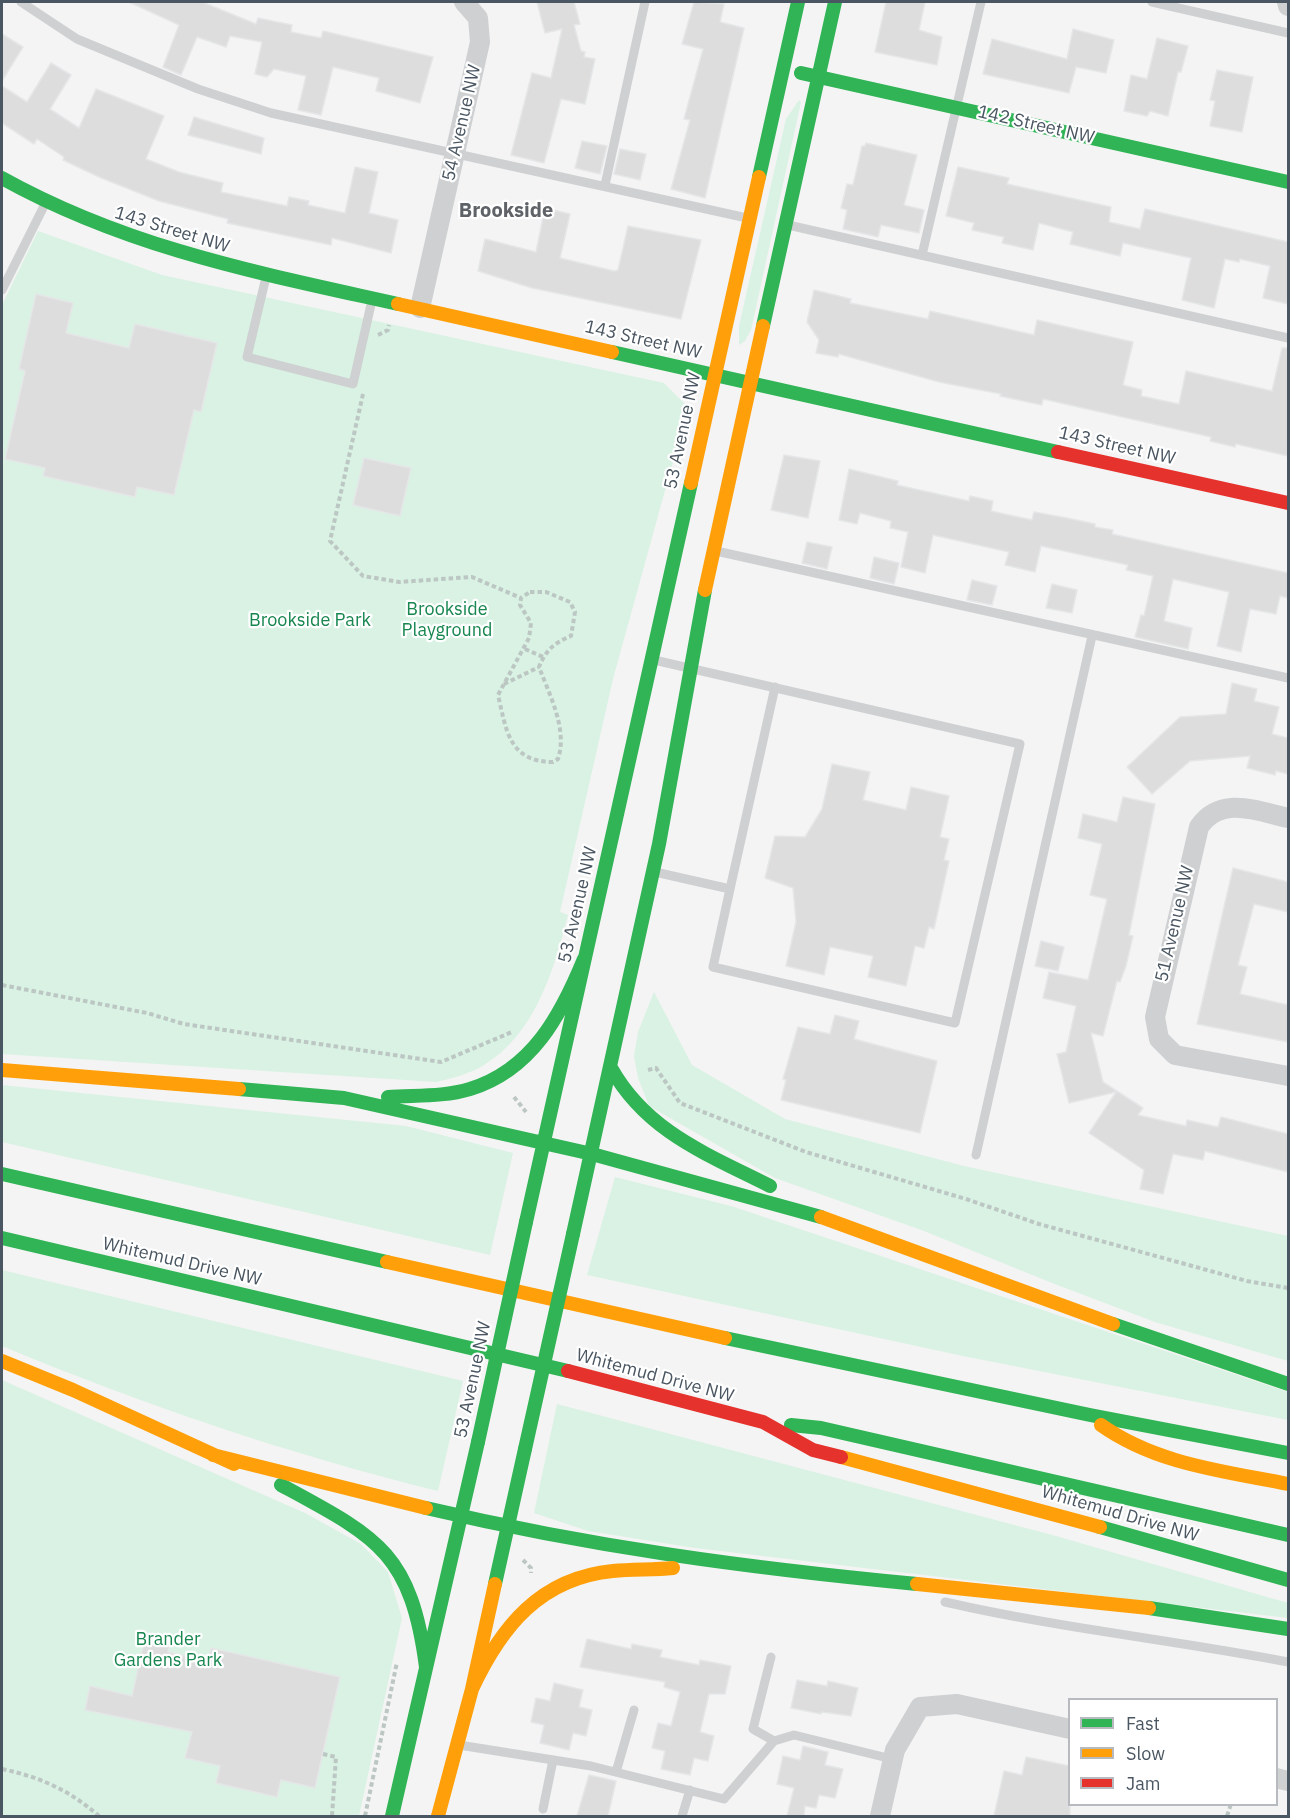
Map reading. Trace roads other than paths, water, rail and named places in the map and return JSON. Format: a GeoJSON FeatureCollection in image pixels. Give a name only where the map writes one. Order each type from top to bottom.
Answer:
{"type":"FeatureCollection","features":[{"type":"Feature","properties":{"kind":"main road","name":"53 Avenue NW"},"geometry":{"type":"LineString","coordinates":[[392,1816],[461,1518],[798,2]]}},
{"type":"Feature","properties":{"kind":"main road"},"geometry":{"type":"LineString","coordinates":[[438,1816],[472,1689],[506,1528],[611,1068],[653,872],[689,668],[713,551],[835,2]]}},
{"type":"Feature","properties":{"kind":"main road","name":"142 Street NW"},"geometry":{"type":"LineString","coordinates":[[784,69],[1288,182]]}},
{"type":"Feature","properties":{"kind":"main road","name":"143 Street NW"},"geometry":{"type":"LineString","coordinates":[[2,178],[46,202],[138,241],[267,275],[1288,503]]}},
{"type":"Feature","properties":{"kind":"main road"},"geometry":{"type":"LineString","coordinates":[[2,1070],[344,1098],[469,1089],[499,1075],[524,1058],[556,1021],[584,959]]}},
{"type":"Feature","properties":{"kind":"main road"},"geometry":{"type":"LineString","coordinates":[[611,1068],[630,1100],[699,1151],[835,1221]]}},
{"type":"Feature","properties":{"kind":"main road"},"geometry":{"type":"LineString","coordinates":[[344,1098],[592,1154],[835,1221],[1053,1303],[1288,1384]]}},
{"type":"Feature","properties":{"kind":"main road"},"geometry":{"type":"LineString","coordinates":[[2,1174],[605,1312],[1090,1415],[1288,1453]]}},
{"type":"Feature","properties":{"kind":"main road","name":"Whitemud Drive NW"},"geometry":{"type":"LineString","coordinates":[[2,1238],[571,1372],[763,1422],[813,1450],[1020,1504],[1288,1580]]}},
{"type":"Feature","properties":{"kind":"main road"},"geometry":{"type":"LineString","coordinates":[[2,1361],[73,1390],[277,1483],[317,1504],[382,1548],[398,1564],[413,1594],[423,1628],[426,1667]]}},
{"type":"Feature","properties":{"kind":"main road"},"geometry":{"type":"LineString","coordinates":[[1090,1415],[1117,1439],[1152,1454],[1288,1484]]}},
{"type":"Feature","properties":{"kind":"main road"},"geometry":{"type":"LineString","coordinates":[[763,1422],[821,1428],[1288,1534]]}},
{"type":"Feature","properties":{"kind":"main road"},"geometry":{"type":"LineString","coordinates":[[213,1455],[506,1528],[720,1563],[1126,1604],[1288,1629]]}},
{"type":"Feature","properties":{"kind":"main road"},"geometry":{"type":"LineString","coordinates":[[472,1689],[495,1643],[516,1616],[542,1596],[580,1578],[612,1572],[640,1572],[720,1563]]}},
{"type":"Feature","properties":{"kind":"street"},"geometry":{"type":"LineString","coordinates":[[1287,2],[1288,6]]}},
{"type":"Feature","properties":{"kind":"street","name":"54 Avenue NW"},"geometry":{"type":"LineString","coordinates":[[420,308],[480,42],[478,18],[468,5]]}},
{"type":"Feature","properties":{"kind":"street","name":"51 Avenue NW"},"geometry":{"type":"LineString","coordinates":[[1288,818],[1237,807],[1218,809],[1199,826],[1155,1017],[1159,1039],[1164,1047],[1184,1059],[1288,1076]]}},
{"type":"Feature","properties":{"kind":"street"},"geometry":{"type":"LineString","coordinates":[[880,1816],[894,1754],[920,1707],[957,1704],[1068,1729]]}},
{"type":"Feature","properties":{"kind":"lane"},"geometry":{"type":"LineString","coordinates":[[21,2],[77,39],[198,90],[271,113],[750,218]]}},
{"type":"Feature","properties":{"kind":"lane"},"geometry":{"type":"LineString","coordinates":[[605,185],[645,2]]}},
{"type":"Feature","properties":{"kind":"lane"},"geometry":{"type":"LineString","coordinates":[[922,255],[981,2]]}},
{"type":"Feature","properties":{"kind":"lane"},"geometry":{"type":"LineString","coordinates":[[1152,2],[1288,33]]}},
{"type":"Feature","properties":{"kind":"lane"},"geometry":{"type":"LineString","coordinates":[[2,290],[46,202]]}},
{"type":"Feature","properties":{"kind":"lane"},"geometry":{"type":"LineString","coordinates":[[785,224],[1288,338]]}},
{"type":"Feature","properties":{"kind":"lane"},"geometry":{"type":"LineString","coordinates":[[267,275],[247,357],[353,384],[373,298]]}},
{"type":"Feature","properties":{"kind":"lane"},"geometry":{"type":"LineString","coordinates":[[713,551],[1288,678]]}},
{"type":"Feature","properties":{"kind":"lane"},"geometry":{"type":"LineString","coordinates":[[976,1155],[1092,636]]}},
{"type":"Feature","properties":{"kind":"lane"},"geometry":{"type":"LineString","coordinates":[[651,659],[775,687],[1020,744],[955,1023],[713,967],[775,687]]}},
{"type":"Feature","properties":{"kind":"lane"},"geometry":{"type":"LineString","coordinates":[[653,872],[730,889]]}},
{"type":"Feature","properties":{"kind":"lane"},"geometry":{"type":"LineString","coordinates":[[828,1575],[917,1595]]}},
{"type":"Feature","properties":{"kind":"lane"},"geometry":{"type":"LineString","coordinates":[[940,1600],[1006,1616],[1215,1647],[1288,1662]]}},
{"type":"Feature","properties":{"kind":"lane"},"geometry":{"type":"LineString","coordinates":[[771,1657],[753,1729],[774,1741]]}},
{"type":"Feature","properties":{"kind":"lane"},"geometry":{"type":"LineString","coordinates":[[616,1772],[634,1710]]}},
{"type":"Feature","properties":{"kind":"lane"},"geometry":{"type":"LineString","coordinates":[[457,1745],[616,1772],[724,1799],[774,1741],[794,1735],[894,1754]]}},
{"type":"Feature","properties":{"kind":"lane"},"geometry":{"type":"LineString","coordinates":[[543,1809],[553,1760]]}},
{"type":"Feature","properties":{"kind":"lane"},"geometry":{"type":"LineString","coordinates":[[682,1816],[690,1790]]}},
{"type":"Feature","properties":{"kind":"district","name":"Brookside"},"geometry":{"type":"Point","coordinates":[506,211]}},
{"type":"Feature","properties":{"kind":"park label","name":"Brookside Playground"},"geometry":{"type":"Point","coordinates":[447,620]}},
{"type":"Feature","properties":{"kind":"park label","name":"Brookside Park"},"geometry":{"type":"Point","coordinates":[310,621]}},
{"type":"Feature","properties":{"kind":"park label","name":"Brander Gardens Park"},"geometry":{"type":"Point","coordinates":[168,1650]}}]}
